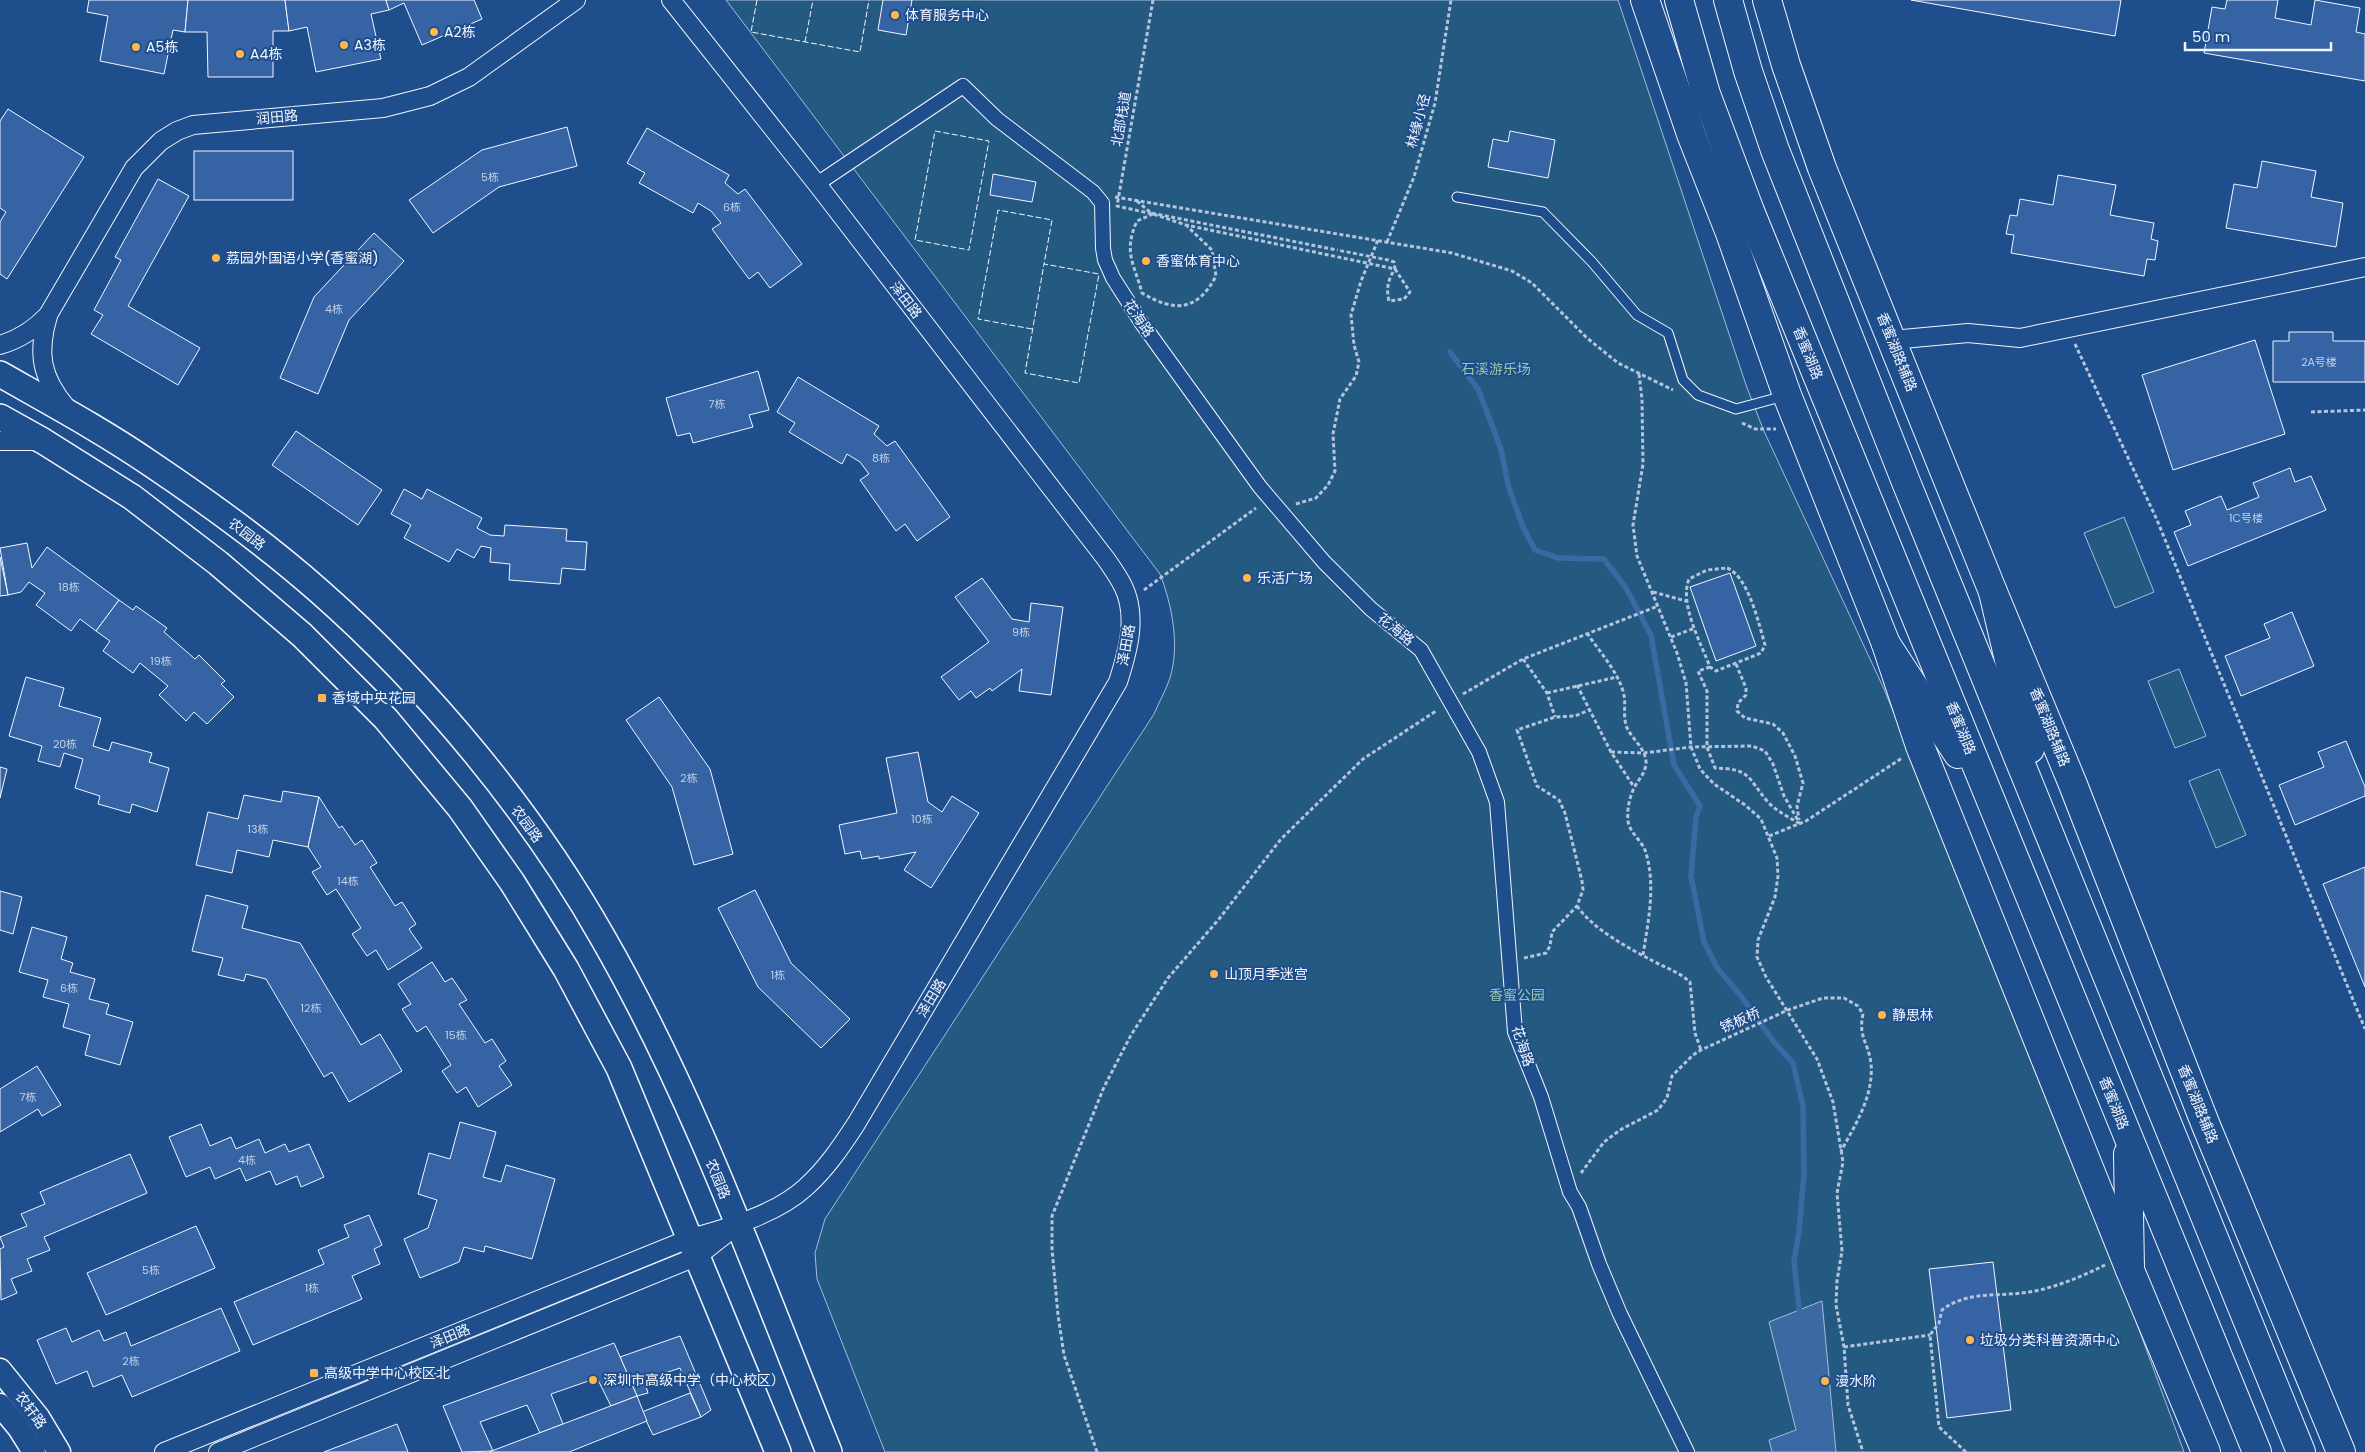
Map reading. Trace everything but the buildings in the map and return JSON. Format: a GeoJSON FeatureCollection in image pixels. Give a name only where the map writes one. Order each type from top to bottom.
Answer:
{"type":"FeatureCollection","features":[{"type":"Feature","properties":{"kind":"main road"},"geometry":{"type":"LineString","coordinates":[[1645,0],[1691,134],[1730,233],[1786,395],[1886,644],[1920,746],[2127,1263],[2206,1452]]}},
{"type":"Feature","properties":{"kind":"main road","name":"香蜜湖路"},"geometry":{"type":"LineString","coordinates":[[1679,0],[1703,85],[1725,148],[2257,1452]]}},
{"type":"Feature","properties":{"kind":"main road"},"geometry":{"type":"LineString","coordinates":[[1728,0],[1748,71],[1775,150],[1906,482],[2301,1452]]}},
{"type":"Feature","properties":{"kind":"main road","name":"香蜜湖路辅路"},"geometry":{"type":"LineString","coordinates":[[1766,0],[1786,65],[1822,168],[1993,592],[2072,782],[2204,1123],[2341,1452]]}},
{"type":"Feature","properties":{"kind":"main road"},"geometry":{"type":"LineString","coordinates":[[1782,0],[1786,65]]}},
{"type":"Feature","properties":{"kind":"main road","name":"农园路"},"geometry":{"type":"LineString","coordinates":[[0,374],[149,462],[242,529],[318,590],[385,652],[450,724],[506,793],[552,857],[602,935],[674,1076],[738,1226],[830,1452]]}},
{"type":"Feature","properties":{"kind":"main road"},"geometry":{"type":"LineString","coordinates":[[0,417],[43,441],[132,498],[218,563],[302,635],[386,719],[460,808],[512,882],[575,985],[619,1068],[778,1452]]}},
{"type":"Feature","properties":{"kind":"main road"},"geometry":{"type":"LineString","coordinates":[[1993,592],[2049,831]]}},
{"type":"Feature","properties":{"kind":"main road"},"geometry":{"type":"LineString","coordinates":[[1886,644],[1992,806]]}},
{"type":"Feature","properties":{"kind":"main road"},"geometry":{"type":"LineString","coordinates":[[2127,1263],[2128,1137]]}},
{"type":"Feature","properties":{"kind":"street","name":"润田路"},"geometry":{"type":"LineString","coordinates":[[72,416],[55,394],[45,375],[41,353],[42,333],[48,315],[134,168],[146,153],[177,131],[211,122],[383,108],[430,96],[468,77],[576,0]]}},
{"type":"Feature","properties":{"kind":"street","name":"泽田路"},"geometry":{"type":"LineString","coordinates":[[218,1452],[694,1247],[772,1209],[805,1189],[829,1163],[856,1124],[1118,682],[1127,653],[1132,623],[1124,587],[1106,559],[817,184],[670,0]]}},
{"type":"Feature","properties":{"kind":"street","name":"花海路"},"geometry":{"type":"LineString","coordinates":[[817,184],[963,86],[997,119],[1093,192],[1102,203],[1103,248],[1113,278],[1140,322],[1273,501],[1324,562],[1371,609],[1421,650],[1479,752],[1497,802],[1515,1032],[1541,1097],[1570,1192],[1579,1207],[1620,1314],[1687,1452]]}},
{"type":"Feature","properties":{"kind":"street"},"geometry":{"type":"LineString","coordinates":[[1892,340],[1968,333],[2020,338],[2365,267]]}},
{"type":"Feature","properties":{"kind":"street","name":"润田路"},"geometry":{"type":"LineString","coordinates":[[0,345],[16,340],[35,329],[48,315]]}},
{"type":"Feature","properties":{"kind":"street"},"geometry":{"type":"LineString","coordinates":[[0,441],[43,441]]}},
{"type":"Feature","properties":{"kind":"street","name":"泽田路"},"geometry":{"type":"LineString","coordinates":[[164,1452],[694,1247]]}},
{"type":"Feature","properties":{"kind":"street","name":"农轩路"},"geometry":{"type":"LineString","coordinates":[[0,1370],[38,1417],[59,1452]]}},
{"type":"Feature","properties":{"kind":"street","name":"农轩路"},"geometry":{"type":"LineString","coordinates":[[0,1405],[19,1428],[34,1452]]}},
{"type":"Feature","properties":{"kind":"lane"},"geometry":{"type":"LineString","coordinates":[[1457,198],[1543,212],[1592,262],[1637,315],[1668,333],[1683,380],[1698,395],[1736,409],[1786,395]]}},
{"type":"Feature","properties":{"kind":"path","name":"北部栈道"},"geometry":{"type":"LineString","coordinates":[[1153,0],[1117,206],[1153,214],[1186,225],[1395,268]]}},
{"type":"Feature","properties":{"kind":"path","name":"林缘小径"},"geometry":{"type":"LineString","coordinates":[[1387,242],[1414,177],[1435,103],[1451,0]]}},
{"type":"Feature","properties":{"kind":"path"},"geometry":{"type":"LineString","coordinates":[[1093,192],[1452,253],[1512,271],[1532,282],[1587,338],[1618,363],[1639,374],[1642,399],[1643,464],[1633,525],[1637,556],[1671,638],[1686,683],[1691,747],[1700,769],[1714,784],[1745,805],[1760,819],[1777,858],[1778,876],[1775,897],[1758,940],[1757,957],[1766,978],[1788,1010],[1817,1059],[1834,1102],[1843,1162],[1837,1192],[1842,1251],[1837,1281],[1836,1305],[1844,1347],[1848,1405],[1863,1452]]}},
{"type":"Feature","properties":{"kind":"path"},"geometry":{"type":"LineString","coordinates":[[1137,200],[1151,214],[1394,262],[1395,268],[1410,292],[1404,299],[1389,301],[1386,292],[1390,275],[1395,268]]}},
{"type":"Feature","properties":{"kind":"path","name":"北部栈道"},"geometry":{"type":"LineString","coordinates":[[1153,214],[1137,221],[1130,236],[1130,256],[1142,293],[1160,304],[1178,307],[1191,302],[1203,295],[1216,276],[1216,266],[1212,250],[1186,225]]}},
{"type":"Feature","properties":{"kind":"path"},"geometry":{"type":"LineString","coordinates":[[1127,601],[1273,501],[1297,504],[1316,498],[1328,485],[1335,471],[1333,434],[1340,399],[1356,376],[1358,362],[1351,315],[1361,281],[1378,240]]}},
{"type":"Feature","properties":{"kind":"path"},"geometry":{"type":"LineString","coordinates":[[2067,328],[2157,520],[2365,1029]]}},
{"type":"Feature","properties":{"kind":"path"},"geometry":{"type":"LineString","coordinates":[[2312,412],[2365,410]]}},
{"type":"Feature","properties":{"kind":"path"},"geometry":{"type":"LineString","coordinates":[[1727,568],[1736,572],[1744,584],[1765,646],[1761,653],[1716,670],[1710,666],[1686,601],[1685,589],[1689,580],[1707,570],[1727,568]]}},
{"type":"Feature","properties":{"kind":"path"},"geometry":{"type":"LineString","coordinates":[[1652,592],[1686,601]]}},
{"type":"Feature","properties":{"kind":"path"},"geometry":{"type":"LineString","coordinates":[[1097,1452],[1064,1355],[1052,1249],[1052,1216],[1104,1088],[1132,1035],[1168,978],[1219,919],[1281,839],[1363,759],[1451,701],[1523,659],[1658,606]]}},
{"type":"Feature","properties":{"kind":"path"},"geometry":{"type":"LineString","coordinates":[[1671,638],[1695,628]]}},
{"type":"Feature","properties":{"kind":"path"},"geometry":{"type":"LineString","coordinates":[[1587,633],[1618,676],[1623,692],[1623,714],[1628,729],[1644,753],[1646,764],[1644,773],[1634,788],[1628,806],[1628,823],[1633,834],[1642,841],[1647,855],[1652,896],[1643,955]]}},
{"type":"Feature","properties":{"kind":"path"},"geometry":{"type":"LineString","coordinates":[[1523,659],[1547,693],[1555,717]]}},
{"type":"Feature","properties":{"kind":"path"},"geometry":{"type":"LineString","coordinates":[[1736,664],[1746,688],[1746,695],[1738,703],[1737,711],[1745,718],[1774,724],[1783,733],[1795,756],[1803,783],[1797,806],[1800,824]]}},
{"type":"Feature","properties":{"kind":"path"},"geometry":{"type":"LineString","coordinates":[[1710,666],[1698,671],[1707,691],[1707,747],[1715,768],[1731,768],[1746,774],[1778,811],[1800,824]]}},
{"type":"Feature","properties":{"kind":"path"},"geometry":{"type":"LineString","coordinates":[[1547,693],[1618,676]]}},
{"type":"Feature","properties":{"kind":"path"},"geometry":{"type":"LineString","coordinates":[[1577,685],[1612,752],[1634,788]]}},
{"type":"Feature","properties":{"kind":"path"},"geometry":{"type":"LineString","coordinates":[[1508,960],[1546,953],[1550,946],[1552,932],[1577,906],[1583,890],[1565,813],[1559,800],[1537,786],[1517,730],[1555,717],[1575,716],[1589,710]]}},
{"type":"Feature","properties":{"kind":"path"},"geometry":{"type":"LineString","coordinates":[[1612,752],[1644,753],[1691,747],[1740,744],[1752,746],[1764,751],[1772,764],[1784,796],[1800,824]]}},
{"type":"Feature","properties":{"kind":"path"},"geometry":{"type":"LineString","coordinates":[[1769,836],[1800,824],[1920,746]]}},
{"type":"Feature","properties":{"kind":"path"},"geometry":{"type":"LineString","coordinates":[[1577,906],[1585,917],[1643,955],[1682,975],[1690,982],[1695,1033],[1701,1050]]}},
{"type":"Feature","properties":{"kind":"path","name":"锈板桥"},"geometry":{"type":"LineString","coordinates":[[1570,1192],[1583,1169],[1604,1142],[1620,1130],[1658,1110],[1667,1098],[1672,1076],[1693,1055],[1788,1010],[1823,998],[1844,998],[1858,1006],[1863,1014],[1860,1028],[1871,1064],[1869,1092],[1856,1124],[1841,1152]]}},
{"type":"Feature","properties":{"kind":"path"},"geometry":{"type":"LineString","coordinates":[[1966,1452],[1939,1427],[1930,1335],[1939,1323],[1942,1310],[1953,1301],[1972,1296],[2034,1292],[2127,1263]]}},
{"type":"Feature","properties":{"kind":"path"},"geometry":{"type":"LineString","coordinates":[[1844,1347],[1930,1335]]}},
{"type":"Feature","properties":{"kind":"green space","name":"香蜜公园"},"geometry":{"type":"Polygon","coordinates":[[[726,0],[1618,0],[1746,385],[1763,429],[1884,689],[1910,752],[2105,1237],[2184,1452],[885,1452],[817,1279],[815,1253],[825,1219],[1154,714],[1170,678],[1173,665],[1173,625],[1168,599],[1160,574],[726,0]]]}},
{"type":"Feature","properties":{"kind":"green space"},"geometry":{"type":"Polygon","coordinates":[[[2124,517],[2154,592],[2115,608],[2084,533],[2124,517]]]}},
{"type":"Feature","properties":{"kind":"green space"},"geometry":{"type":"Polygon","coordinates":[[[2179,669],[2206,736],[2175,748],[2148,681],[2179,669]]]}},
{"type":"Feature","properties":{"kind":"green space"},"geometry":{"type":"Polygon","coordinates":[[[2219,769],[2246,835],[2216,848],[2189,781],[2219,769]]]}},
{"type":"Feature","properties":{"kind":"shaded area"},"geometry":{"type":"Polygon","coordinates":[[[1822,1301],[1836,1452],[1772,1452],[1769,1440],[1796,1430],[1769,1322],[1822,1301]]]}},
{"type":"Feature","properties":{"kind":"waterway"},"geometry":{"type":"LineString","coordinates":[[1450,352],[1478,389],[1501,449],[1508,485],[1523,527],[1535,550],[1558,558],[1604,559],[1626,588],[1651,635],[1674,765],[1700,806],[1696,817],[1691,876],[1704,942],[1718,969],[1741,996],[1774,1042],[1793,1063],[1803,1106],[1804,1173],[1799,1232],[1794,1261],[1800,1316]]}},
{"type":"Feature","properties":{"kind":"fence"},"geometry":{"type":"LineString","coordinates":[[757,0],[751,32],[860,52],[869,0]]}},
{"type":"Feature","properties":{"kind":"fence"},"geometry":{"type":"LineString","coordinates":[[805,42],[813,0]]}},
{"type":"Feature","properties":{"kind":"fence"},"geometry":{"type":"LineString","coordinates":[[935,131],[989,141],[969,250],[915,240],[935,131]]}},
{"type":"Feature","properties":{"kind":"fence"},"geometry":{"type":"LineString","coordinates":[[1032,329],[978,319],[998,210],[1052,220],[1044,264],[1099,274],[1079,383],[1025,373],[1044,264]]}},
{"type":"Feature","properties":{"kind":"place","name":"体育服务中心"},"geometry":{"type":"Point","coordinates":[895,15]}},
{"type":"Feature","properties":{"kind":"place","name":"A2栋"},"geometry":{"type":"Point","coordinates":[434,32]}},
{"type":"Feature","properties":{"kind":"place","name":"A3栋"},"geometry":{"type":"Point","coordinates":[344,45]}},
{"type":"Feature","properties":{"kind":"place","name":"A5栋"},"geometry":{"type":"Point","coordinates":[136,47]}},
{"type":"Feature","properties":{"kind":"place","name":"A4栋"},"geometry":{"type":"Point","coordinates":[240,54]}},
{"type":"Feature","properties":{"kind":"place","name":"荔园外国语小学(香蜜湖)"},"geometry":{"type":"Point","coordinates":[216,258]}},
{"type":"Feature","properties":{"kind":"place","name":"香蜜体育中心"},"geometry":{"type":"Point","coordinates":[1146,261]}},
{"type":"Feature","properties":{"kind":"place","name":"乐活广场"},"geometry":{"type":"Point","coordinates":[1247,578]}},
{"type":"Feature","properties":{"kind":"place","name":"香域中央花园"},"geometry":{"type":"Point","coordinates":[322,698]}},
{"type":"Feature","properties":{"kind":"place","name":"山顶月季迷宫"},"geometry":{"type":"Point","coordinates":[1214,974]}},
{"type":"Feature","properties":{"kind":"place","name":"静思林"},"geometry":{"type":"Point","coordinates":[1882,1015]}},
{"type":"Feature","properties":{"kind":"place","name":"垃圾分类科普资源中心"},"geometry":{"type":"Point","coordinates":[1970,1340]}},
{"type":"Feature","properties":{"kind":"place","name":"高级中学中心校区北"},"geometry":{"type":"Point","coordinates":[314,1373]}},
{"type":"Feature","properties":{"kind":"place","name":"深圳市高级中学（中心校区）"},"geometry":{"type":"Point","coordinates":[593,1380]}},
{"type":"Feature","properties":{"kind":"place","name":"漫水阶"},"geometry":{"type":"Point","coordinates":[1825,1381]}},
{"type":"Feature","properties":{"kind":"park label","name":"石溪游乐场"},"geometry":{"type":"Point","coordinates":[1496,369]}}]}
